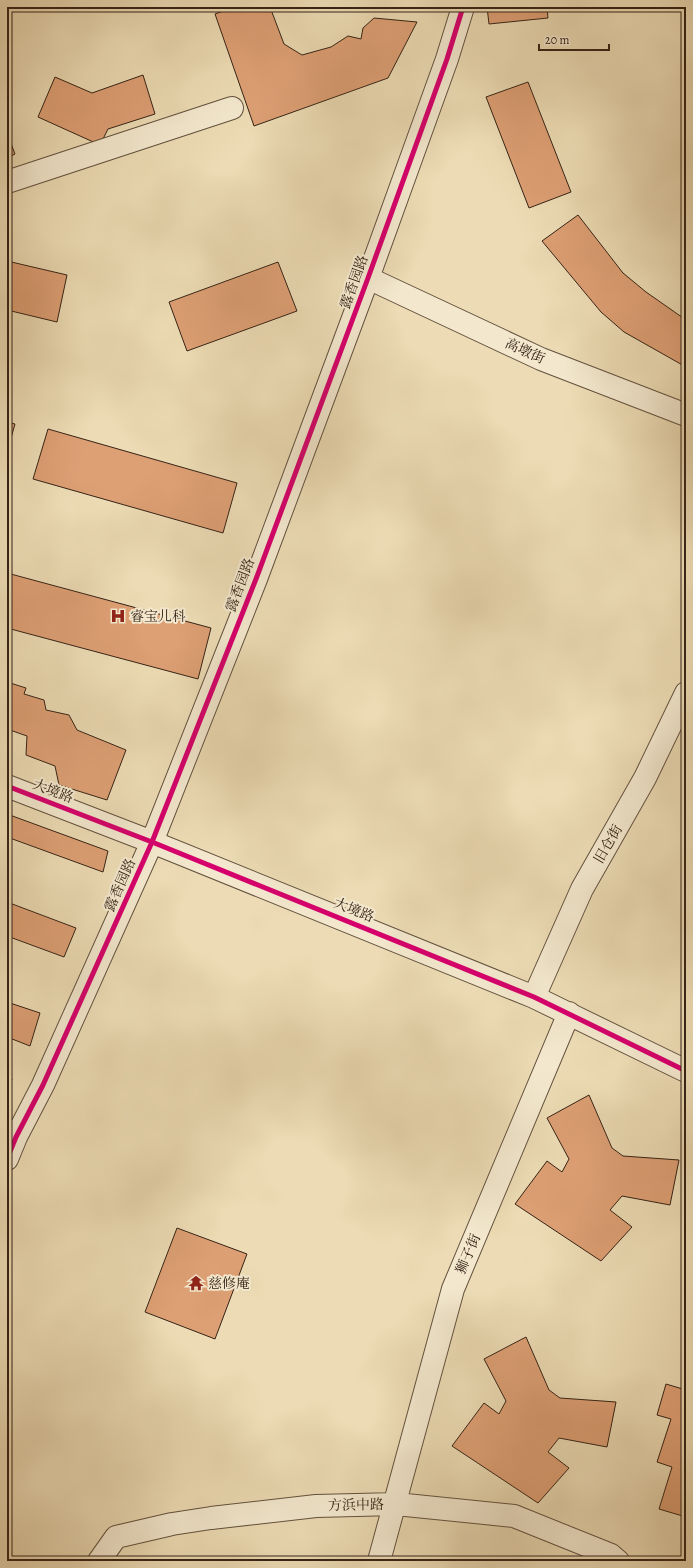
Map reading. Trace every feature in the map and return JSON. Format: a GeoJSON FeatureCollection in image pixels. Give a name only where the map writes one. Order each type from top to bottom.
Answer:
{"type":"FeatureCollection","features":[{"type":"Feature","properties":{"kind":"street","name":"露香园路"},"geometry":{"type":"LineString","coordinates":[[7,1159],[16,1137],[43,1085],[152,842],[253,586],[368,278],[447,59],[463,7]]}},
{"type":"Feature","properties":{"kind":"street"},"geometry":{"type":"LineString","coordinates":[[7,182],[232,108]]}},
{"type":"Feature","properties":{"kind":"street","name":"高墩街"},"geometry":{"type":"LineString","coordinates":[[368,278],[541,359],[686,415]]}},
{"type":"Feature","properties":{"kind":"street","name":"旧仓街"},"geometry":{"type":"LineString","coordinates":[[534,997],[582,889],[645,778],[686,693]]}},
{"type":"Feature","properties":{"kind":"street","name":"大境路"},"geometry":{"type":"LineString","coordinates":[[7,786],[152,842],[534,997],[686,1071]]}},
{"type":"Feature","properties":{"kind":"street","name":"狮子街"},"geometry":{"type":"LineString","coordinates":[[380,1561],[453,1289],[569,1013]]}},
{"type":"Feature","properties":{"kind":"street","name":"方浜中路"},"geometry":{"type":"LineString","coordinates":[[99,1561],[116,1537],[172,1524],[316,1506],[396,1504],[514,1516],[611,1555],[618,1561]]}},
{"type":"Feature","properties":{"kind":"building"},"geometry":{"type":"Polygon","coordinates":[[[234,7],[270,7],[284,44],[302,55],[331,47],[348,36],[361,39],[363,28],[374,18],[417,22],[388,78],[254,126],[215,14],[234,7]]]}},
{"type":"Feature","properties":{"kind":"building"},"geometry":{"type":"Polygon","coordinates":[[[487,7],[547,7],[548,18],[489,24],[487,7]]]}},
{"type":"Feature","properties":{"kind":"building"},"geometry":{"type":"Polygon","coordinates":[[[143,75],[155,114],[108,129],[100,145],[38,117],[55,77],[92,93],[143,75]]]}},
{"type":"Feature","properties":{"kind":"building"},"geometry":{"type":"Polygon","coordinates":[[[528,82],[571,192],[529,208],[486,97],[528,82]]]}},
{"type":"Feature","properties":{"kind":"building"},"geometry":{"type":"Polygon","coordinates":[[[7,133],[15,154],[7,158],[7,133]]]}},
{"type":"Feature","properties":{"kind":"building"},"geometry":{"type":"Polygon","coordinates":[[[578,215],[623,273],[646,292],[686,320],[686,367],[624,332],[601,312],[542,241],[578,215]]]}},
{"type":"Feature","properties":{"kind":"building"},"geometry":{"type":"Polygon","coordinates":[[[7,261],[67,275],[57,322],[7,310],[7,261]]]}},
{"type":"Feature","properties":{"kind":"building"},"geometry":{"type":"Polygon","coordinates":[[[278,262],[297,311],[187,351],[169,302],[278,262]]]}},
{"type":"Feature","properties":{"kind":"building"},"geometry":{"type":"Polygon","coordinates":[[[7,422],[15,424],[7,452],[7,422]]]}},
{"type":"Feature","properties":{"kind":"building"},"geometry":{"type":"Polygon","coordinates":[[[48,429],[237,483],[223,533],[33,479],[48,429]]]}},
{"type":"Feature","properties":{"kind":"building"},"geometry":{"type":"Polygon","coordinates":[[[7,573],[211,628],[198,679],[7,628],[7,573]]]}},
{"type":"Feature","properties":{"kind":"building"},"geometry":{"type":"Polygon","coordinates":[[[7,682],[26,688],[24,694],[44,700],[46,710],[69,715],[77,730],[126,750],[107,800],[59,785],[55,766],[26,755],[27,736],[7,729],[7,682]]]}},
{"type":"Feature","properties":{"kind":"building"},"geometry":{"type":"Polygon","coordinates":[[[7,814],[108,851],[103,872],[7,837],[7,814]]]}},
{"type":"Feature","properties":{"kind":"building"},"geometry":{"type":"Polygon","coordinates":[[[7,902],[76,928],[64,957],[7,936],[7,902]]]}},
{"type":"Feature","properties":{"kind":"building"},"geometry":{"type":"Polygon","coordinates":[[[7,1002],[40,1013],[30,1046],[7,1037],[7,1002]]]}},
{"type":"Feature","properties":{"kind":"building"},"geometry":{"type":"Polygon","coordinates":[[[7,1077],[12,1079],[7,1096],[7,1077]]]}},
{"type":"Feature","properties":{"kind":"building"},"geometry":{"type":"Polygon","coordinates":[[[589,1095],[612,1148],[623,1156],[679,1160],[670,1205],[622,1196],[610,1210],[632,1227],[601,1261],[515,1204],[547,1161],[562,1172],[569,1159],[547,1118],[589,1095]]]}},
{"type":"Feature","properties":{"kind":"building","name":"慈修庵"},"geometry":{"type":"Polygon","coordinates":[[[177,1228],[247,1254],[215,1339],[145,1312],[177,1228]]]}},
{"type":"Feature","properties":{"kind":"building"},"geometry":{"type":"Polygon","coordinates":[[[686,1298],[686,1315],[682,1314],[686,1298]]]}},
{"type":"Feature","properties":{"kind":"building"},"geometry":{"type":"Polygon","coordinates":[[[526,1337],[549,1390],[560,1398],[616,1402],[607,1447],[559,1438],[548,1452],[569,1468],[538,1503],[452,1446],[484,1403],[499,1414],[506,1401],[484,1359],[526,1337]]]}},
{"type":"Feature","properties":{"kind":"building"},"geometry":{"type":"Polygon","coordinates":[[[666,1384],[686,1390],[686,1517],[659,1509],[672,1467],[657,1462],[671,1419],[657,1415],[666,1384]]]}},
{"type":"Feature","properties":{"kind":"cycle path"},"geometry":{"type":"LineString","coordinates":[[7,1159],[16,1137],[43,1085],[152,842],[256,579],[368,278],[447,59],[463,7]]}},
{"type":"Feature","properties":{"kind":"cycle path"},"geometry":{"type":"LineString","coordinates":[[7,786],[152,842],[534,997],[686,1071]]}},
{"type":"Feature","properties":{"kind":"place","name":"睿宝儿科"},"geometry":{"type":"Point","coordinates":[118,616]}},
{"type":"Feature","properties":{"kind":"place","name":"慈修庵"},"geometry":{"type":"Point","coordinates":[196,1283]}}]}
